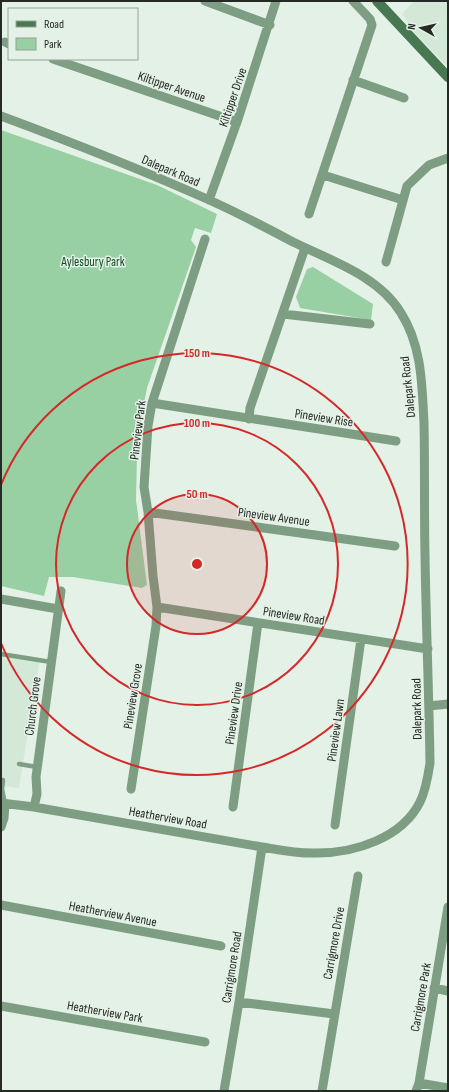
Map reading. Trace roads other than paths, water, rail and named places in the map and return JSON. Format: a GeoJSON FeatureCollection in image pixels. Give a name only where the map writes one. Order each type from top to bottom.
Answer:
{"type":"FeatureCollection","features":[{"type":"Feature","properties":{"kind":"street"},"geometry":{"type":"LineString","coordinates":[[205,1],[270,25]]}},
{"type":"Feature","properties":{"kind":"street","name":"Kiltipper Drive"},"geometry":{"type":"LineString","coordinates":[[209,200],[270,25],[276,1]]}},
{"type":"Feature","properties":{"kind":"street"},"geometry":{"type":"LineString","coordinates":[[309,214],[372,25],[370,19],[353,1]]}},
{"type":"Feature","properties":{"kind":"street"},"geometry":{"type":"LineString","coordinates":[[377,1],[448,78]]}},
{"type":"Feature","properties":{"kind":"street","name":"Kiltipper Avenue"},"geometry":{"type":"LineString","coordinates":[[56,60],[237,122]]}},
{"type":"Feature","properties":{"kind":"street"},"geometry":{"type":"LineString","coordinates":[[353,80],[404,98]]}},
{"type":"Feature","properties":{"kind":"street","name":"Dalepark Road"},"geometry":{"type":"LineString","coordinates":[[1,116],[90,149],[209,200],[357,272],[389,298],[400,311],[412,333],[420,363],[422,390],[424,447],[424,553],[428,649],[430,763],[421,802],[408,820],[394,832],[378,841],[345,850],[331,852]]}},
{"type":"Feature","properties":{"kind":"street"},"geometry":{"type":"LineString","coordinates":[[386,262],[407,186],[429,165],[448,158]]}},
{"type":"Feature","properties":{"kind":"street"},"geometry":{"type":"LineString","coordinates":[[323,175],[403,200]]}},
{"type":"Feature","properties":{"kind":"street","name":"Pineview Park"},"geometry":{"type":"LineString","coordinates":[[157,606],[148,512],[144,487],[148,426],[152,403],[205,239]]}},
{"type":"Feature","properties":{"kind":"street"},"geometry":{"type":"LineString","coordinates":[[249,419],[250,408],[305,248]]}},
{"type":"Feature","properties":{"kind":"street"},"geometry":{"type":"LineString","coordinates":[[282,314],[370,324]]}},
{"type":"Feature","properties":{"kind":"street","name":"Pineview Rise"},"geometry":{"type":"LineString","coordinates":[[152,403],[396,441]]}},
{"type":"Feature","properties":{"kind":"street","name":"Pineview Avenue"},"geometry":{"type":"LineString","coordinates":[[148,512],[395,546]]}},
{"type":"Feature","properties":{"kind":"street","name":"Church Grove"},"geometry":{"type":"LineString","coordinates":[[34,807],[37,767],[61,591]]}},
{"type":"Feature","properties":{"kind":"street"},"geometry":{"type":"LineString","coordinates":[[1,599],[58,609]]}},
{"type":"Feature","properties":{"kind":"street","name":"Pineview Road"},"geometry":{"type":"LineString","coordinates":[[157,606],[428,649]]}},
{"type":"Feature","properties":{"kind":"street","name":"Pineview Grove"},"geometry":{"type":"LineString","coordinates":[[131,789],[156,626],[157,606]]}},
{"type":"Feature","properties":{"kind":"street","name":"Pineview Drive"},"geometry":{"type":"LineString","coordinates":[[233,807],[258,623]]}},
{"type":"Feature","properties":{"kind":"street","name":"Pineview Lawn"},"geometry":{"type":"LineString","coordinates":[[335,825],[361,638]]}},
{"type":"Feature","properties":{"kind":"street"},"geometry":{"type":"LineString","coordinates":[[429,706],[448,704]]}},
{"type":"Feature","properties":{"kind":"street"},"geometry":{"type":"LineString","coordinates":[[1,827],[4,818],[3,804]]}},
{"type":"Feature","properties":{"kind":"street","name":"Heatherview Road"},"geometry":{"type":"LineString","coordinates":[[3,804],[34,807],[296,852],[331,852]]}},
{"type":"Feature","properties":{"kind":"street","name":"Carrigmore Road"},"geometry":{"type":"LineString","coordinates":[[224,1091],[262,847]]}},
{"type":"Feature","properties":{"kind":"street","name":"Carrigmore Drive"},"geometry":{"type":"LineString","coordinates":[[322,1091],[358,876]]}},
{"type":"Feature","properties":{"kind":"street","name":"Heatherview Avenue"},"geometry":{"type":"LineString","coordinates":[[1,905],[221,946]]}},
{"type":"Feature","properties":{"kind":"street","name":"Carrigmore Park"},"geometry":{"type":"LineString","coordinates":[[417,1087],[448,907]]}},
{"type":"Feature","properties":{"kind":"street"},"geometry":{"type":"LineString","coordinates":[[434,988],[448,991]]}},
{"type":"Feature","properties":{"kind":"street"},"geometry":{"type":"LineString","coordinates":[[239,1002],[334,1014]]}},
{"type":"Feature","properties":{"kind":"street","name":"Heatherview Park"},"geometry":{"type":"LineString","coordinates":[[1,1006],[205,1042]]}},
{"type":"Feature","properties":{"kind":"street"},"geometry":{"type":"LineString","coordinates":[[417,1087],[448,1088]]}},
{"type":"Feature","properties":{"kind":"lane"},"geometry":{"type":"LineString","coordinates":[[1,654],[51,662]]}},
{"type":"Feature","properties":{"kind":"lane"},"geometry":{"type":"LineString","coordinates":[[19,764],[37,767]]}},
{"type":"Feature","properties":{"kind":"lane"},"geometry":{"type":"LineString","coordinates":[[1,780],[3,780],[3,804]]}},
{"type":"Feature","properties":{"kind":"park label","name":"Aylesbury Park"},"geometry":{"type":"Point","coordinates":[93,261]}}]}
